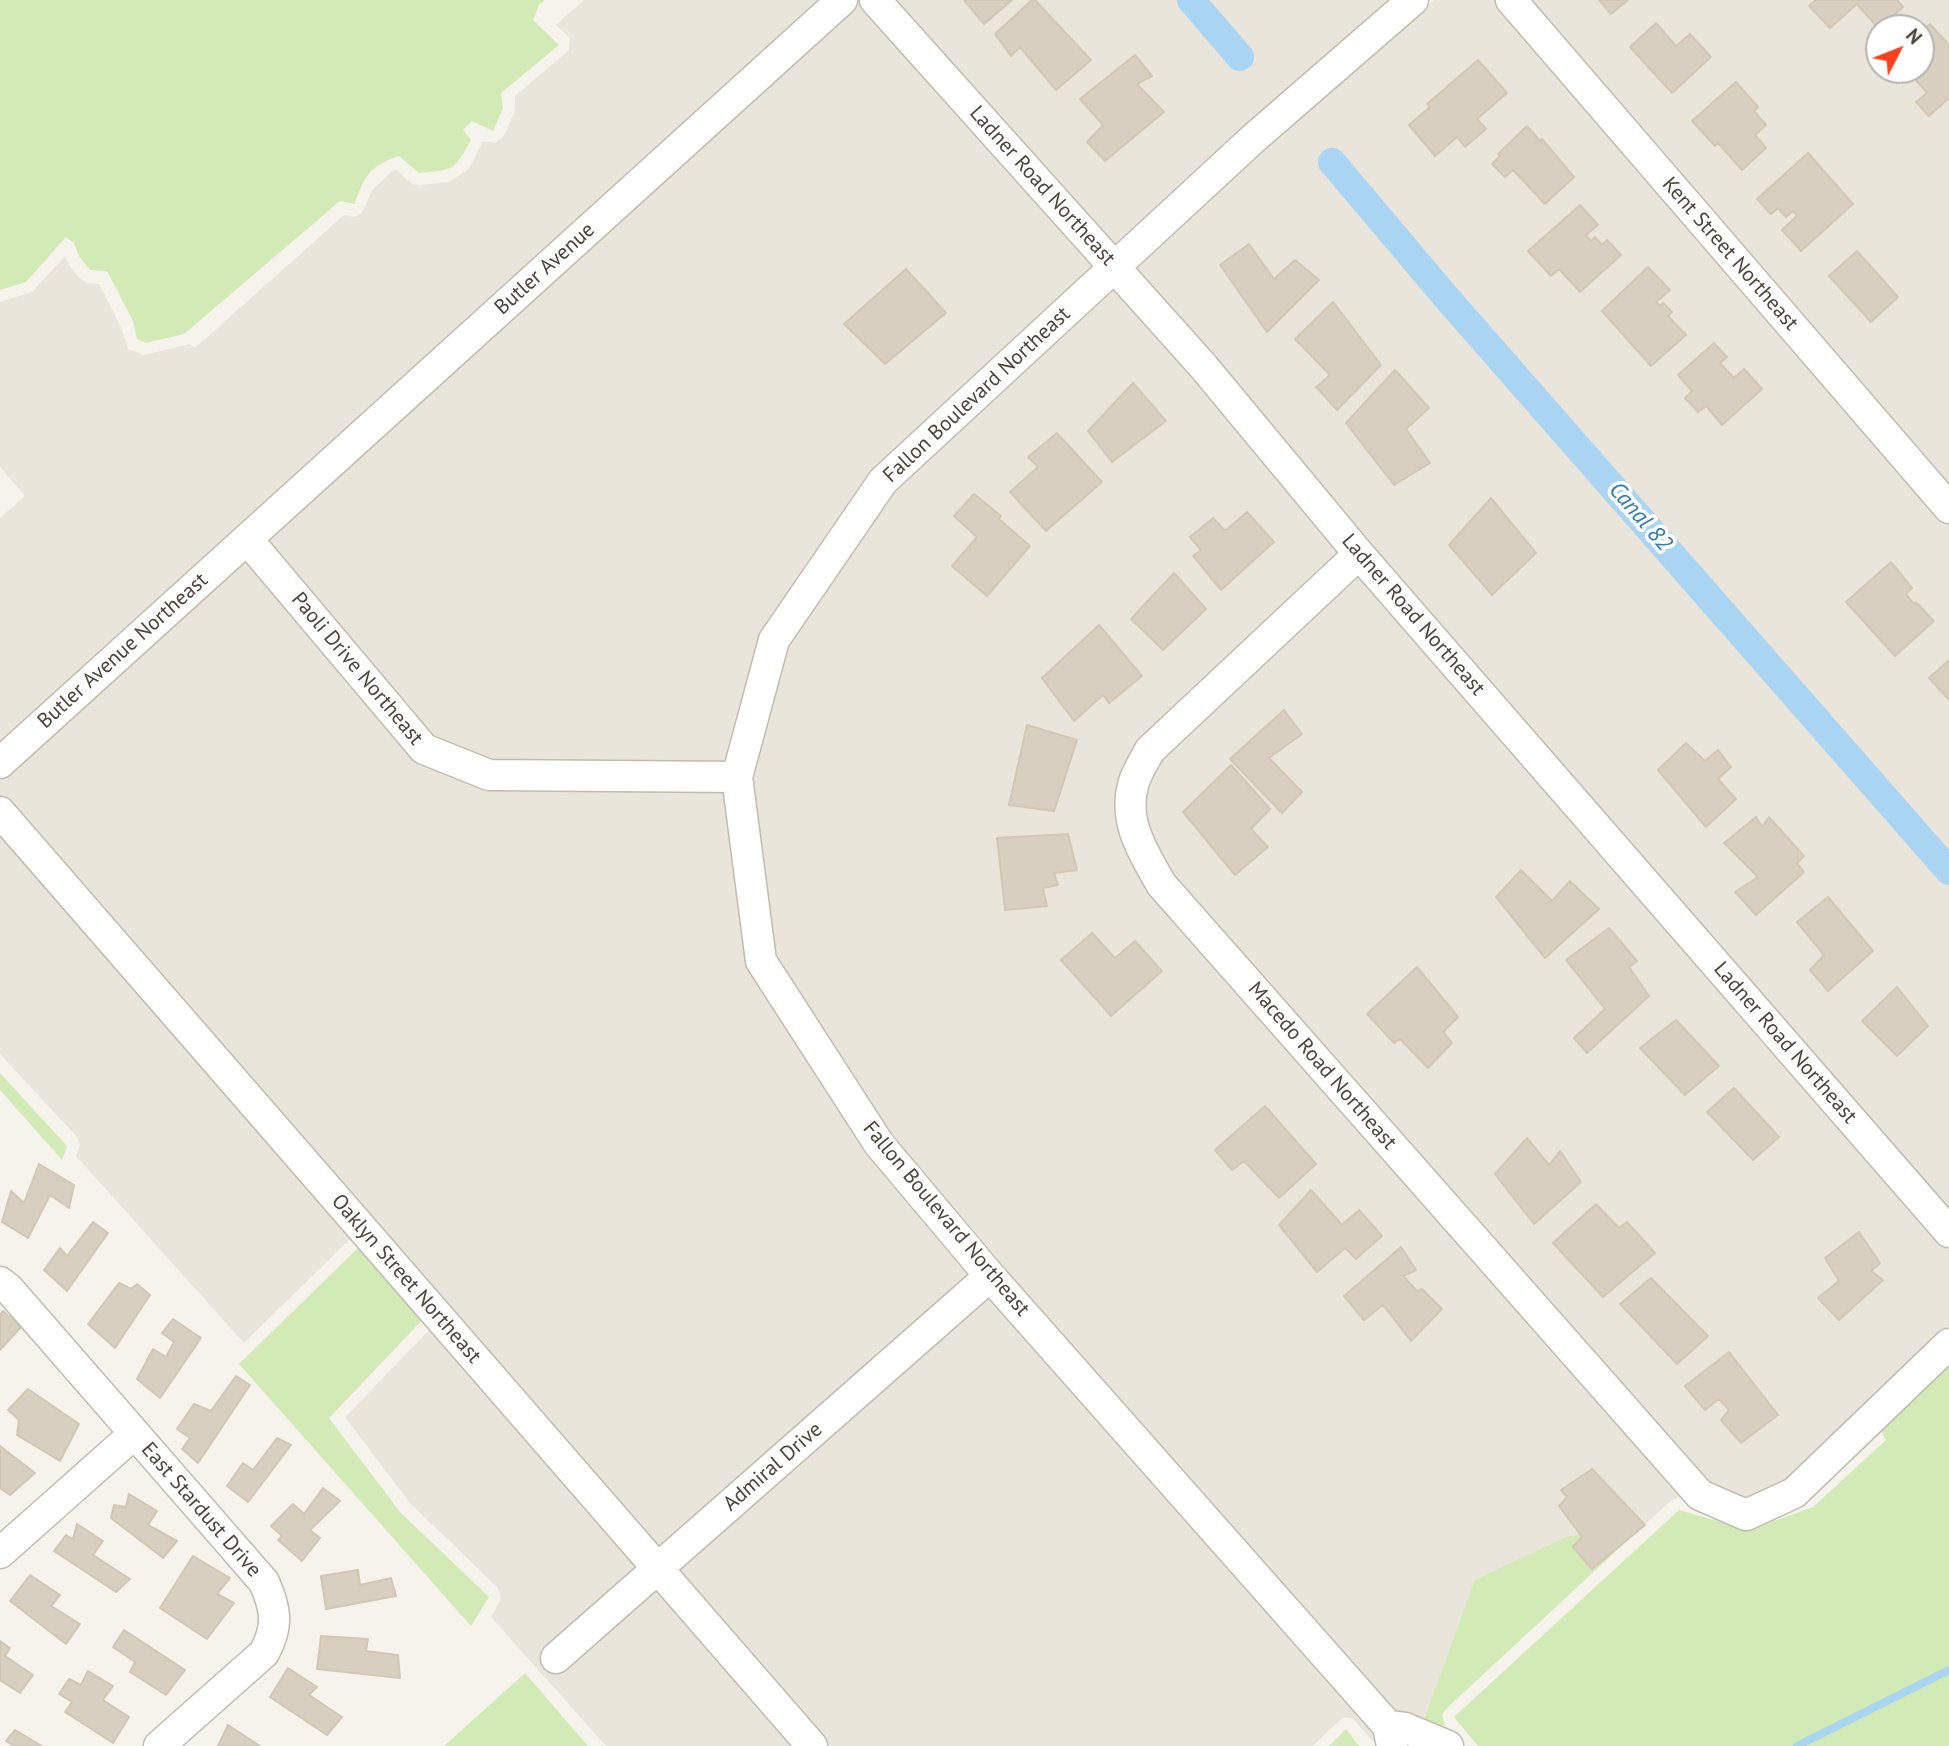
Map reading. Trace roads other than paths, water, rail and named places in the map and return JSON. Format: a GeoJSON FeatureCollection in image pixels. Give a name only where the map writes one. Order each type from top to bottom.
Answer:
{"type":"FeatureCollection","features":[{"type":"Feature","properties":{"kind":"street","name":"Butler Avenue"},"geometry":{"type":"LineString","coordinates":[[247,538],[842,0]]}},
{"type":"Feature","properties":{"kind":"street","name":"Ladner Road Northeast"},"geometry":{"type":"LineString","coordinates":[[875,0],[1203,366],[1359,554],[1949,1232]]}},
{"type":"Feature","properties":{"kind":"street","name":"Fallon Boulevard Northeast"},"geometry":{"type":"LineString","coordinates":[[1413,0],[1296,100],[1114,265],[883,481],[774,640],[737,777],[761,961],[879,1144],[990,1276],[1390,1736],[1405,1728],[1448,1746]]}},
{"type":"Feature","properties":{"kind":"street","name":"Kent Street Northeast"},"geometry":{"type":"LineString","coordinates":[[1511,0],[1949,508]]}},
{"type":"Feature","properties":{"kind":"street","name":"Butler Avenue Northeast"},"geometry":{"type":"LineString","coordinates":[[0,762],[247,538]]}},
{"type":"Feature","properties":{"kind":"street","name":"Paoli Drive Northeast"},"geometry":{"type":"LineString","coordinates":[[247,538],[424,749],[489,775],[737,777]]}},
{"type":"Feature","properties":{"kind":"street","name":"Macedo Road Northeast"},"geometry":{"type":"LineString","coordinates":[[1359,554],[1150,750],[1133,783],[1130,809],[1136,839],[1161,884],[1700,1495],[1746,1515],[1794,1493],[1949,1344]]}},
{"type":"Feature","properties":{"kind":"street","name":"Oaklyn Street Northeast"},"geometry":{"type":"LineString","coordinates":[[0,812],[812,1746]]}},
{"type":"Feature","properties":{"kind":"street","name":"Admiral Drive"},"geometry":{"type":"LineString","coordinates":[[556,1657],[990,1276]]}},
{"type":"Feature","properties":{"kind":"street","name":"East Stardust Drive"},"geometry":{"type":"LineString","coordinates":[[0,1282],[9,1289],[264,1582],[273,1602],[275,1622],[272,1638],[264,1653],[159,1746]]}},
{"type":"Feature","properties":{"kind":"street"},"geometry":{"type":"LineString","coordinates":[[0,1553],[134,1434]]}},
{"type":"Feature","properties":{"kind":"waterway","name":"Canal 82"},"geometry":{"type":"LineString","coordinates":[[1191,0],[1240,57]]}},
{"type":"Feature","properties":{"kind":"waterway","name":"Canal 82"},"geometry":{"type":"LineString","coordinates":[[1332,162],[1446,297],[1949,871]]}},
{"type":"Feature","properties":{"kind":"waterway"},"geometry":{"type":"LineString","coordinates":[[1797,1746],[1949,1670]]}}]}
